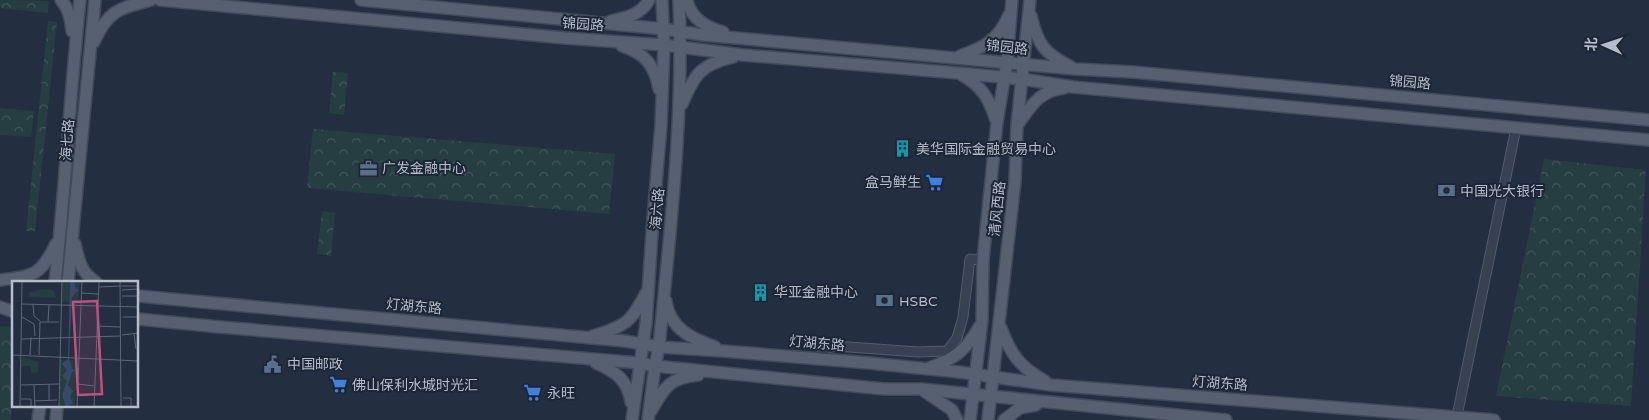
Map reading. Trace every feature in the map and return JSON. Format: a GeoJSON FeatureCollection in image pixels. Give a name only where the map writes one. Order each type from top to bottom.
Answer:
{"type":"FeatureCollection","features":[{"type":"Feature","properties":{"kind":"main road"},"geometry":{"type":"LineString","coordinates":[[61,0],[66,4],[75,48]]}},
{"type":"Feature","properties":{"kind":"main road"},"geometry":{"type":"LineString","coordinates":[[54,281],[60,236],[80,0]]}},
{"type":"Feature","properties":{"kind":"main road","name":"海七路"},"geometry":{"type":"LineString","coordinates":[[68,281],[95,0]]}},
{"type":"Feature","properties":{"kind":"main road"},"geometry":{"type":"LineString","coordinates":[[90,50],[106,20],[116,11],[151,0]]}},
{"type":"Feature","properties":{"kind":"main road","name":"锦园路"},"geometry":{"type":"LineString","coordinates":[[160,0],[664,44],[681,48],[743,55],[1022,79],[1073,87]]}},
{"type":"Feature","properties":{"kind":"main road","name":"锦园路"},"geometry":{"type":"LineString","coordinates":[[362,0],[450,4],[680,32],[1649,120]]}},
{"type":"Feature","properties":{"kind":"main road"},"geometry":{"type":"LineString","coordinates":[[604,23],[636,14],[641,11],[649,0]]}},
{"type":"Feature","properties":{"kind":"main road","name":"海六路"},"geometry":{"type":"LineString","coordinates":[[632,418],[646,323],[649,287],[652,219],[662,103],[664,29],[662,0]]}},
{"type":"Feature","properties":{"kind":"main road","name":"海六路"},"geometry":{"type":"LineString","coordinates":[[648,419],[659,348],[680,108],[681,48],[679,0]]}},
{"type":"Feature","properties":{"kind":"main road"},"geometry":{"type":"LineString","coordinates":[[687,0],[695,16],[702,23],[710,28],[744,38]]}},
{"type":"Feature","properties":{"kind":"main road"},"geometry":{"type":"LineString","coordinates":[[957,58],[986,46],[997,35],[1006,23],[1011,4]]}},
{"type":"Feature","properties":{"kind":"main road","name":"清风西路"},"geometry":{"type":"LineString","coordinates":[[970,420],[982,321],[983,260],[997,122],[1007,62],[1011,4]]}},
{"type":"Feature","properties":{"kind":"main road"},"geometry":{"type":"LineString","coordinates":[[1029,4],[1035,32],[1041,45],[1059,61],[1075,69]]}},
{"type":"Feature","properties":{"kind":"main road","name":"清风西路"},"geometry":{"type":"LineString","coordinates":[[988,420],[1015,180],[1017,125],[1029,4]]}},
{"type":"Feature","properties":{"kind":"main road"},"geometry":{"type":"LineString","coordinates":[[603,40],[634,50],[645,58],[653,69],[662,103]]}},
{"type":"Feature","properties":{"kind":"main road"},"geometry":{"type":"LineString","coordinates":[[680,108],[694,78],[700,71],[720,60],[743,55]]}},
{"type":"Feature","properties":{"kind":"main road"},"geometry":{"type":"LineString","coordinates":[[958,73],[971,80],[982,90],[991,105],[997,122]]}},
{"type":"Feature","properties":{"kind":"main road"},"geometry":{"type":"LineString","coordinates":[[1017,125],[1037,99],[1047,92],[1073,87],[1649,140]]}},
{"type":"Feature","properties":{"kind":"main road"},"geometry":{"type":"LineString","coordinates":[[0,281],[36,274],[49,259],[60,236]]}},
{"type":"Feature","properties":{"kind":"main road"},"geometry":{"type":"LineString","coordinates":[[73,237],[84,272],[95,281]]}},
{"type":"Feature","properties":{"kind":"main road"},"geometry":{"type":"LineString","coordinates":[[589,337],[613,330],[627,323],[636,313],[649,287]]}},
{"type":"Feature","properties":{"kind":"main road"},"geometry":{"type":"LineString","coordinates":[[665,287],[668,310],[683,332],[723,351]]}},
{"type":"Feature","properties":{"kind":"main road","name":"灯湖东路"},"geometry":{"type":"LineString","coordinates":[[139,296],[589,337],[643,343],[659,348],[818,359],[1051,384],[1494,420]]}},
{"type":"Feature","properties":{"kind":"main road"},"geometry":{"type":"LineString","coordinates":[[0,305],[12,311]]}},
{"type":"Feature","properties":{"kind":"main road"},"geometry":{"type":"LineString","coordinates":[[139,319],[639,363],[884,389],[920,389],[1226,420]]}},
{"type":"Feature","properties":{"kind":"main road"},"geometry":{"type":"LineString","coordinates":[[923,370],[946,362],[963,350],[972,340],[982,321]]}},
{"type":"Feature","properties":{"kind":"main road"},"geometry":{"type":"LineString","coordinates":[[999,323],[1008,347],[1018,360],[1029,372],[1051,384]]}},
{"type":"Feature","properties":{"kind":"main road"},"geometry":{"type":"LineString","coordinates":[[694,370],[689,364],[689,360],[691,355],[697,350]]}},
{"type":"Feature","properties":{"kind":"main road"},"geometry":{"type":"LineString","coordinates":[[588,359],[616,373],[625,382],[630,394],[632,418]]}},
{"type":"Feature","properties":{"kind":"main road"},"geometry":{"type":"LineString","coordinates":[[648,419],[659,398],[674,380],[684,376],[721,373]]}},
{"type":"Feature","properties":{"kind":"main road"},"geometry":{"type":"LineString","coordinates":[[920,389],[952,410],[957,420]]}},
{"type":"Feature","properties":{"kind":"main road"},"geometry":{"type":"LineString","coordinates":[[1004,420],[1020,408],[1049,403]]}},
{"type":"Feature","properties":{"kind":"street"},"geometry":{"type":"LineString","coordinates":[[1457,416],[1516,128]]}},
{"type":"Feature","properties":{"kind":"street"},"geometry":{"type":"LineString","coordinates":[[818,359],[825,349],[835,346],[918,352],[947,351],[957,338],[963,317],[970,259],[983,260]]}},
{"type":"Feature","properties":{"kind":"green space"},"geometry":{"type":"Polygon","coordinates":[[[0,0],[49,1],[48,13],[0,8],[0,0]]]}},
{"type":"Feature","properties":{"kind":"green space"},"geometry":{"type":"Polygon","coordinates":[[[48,21],[57,22],[35,231],[26,231],[48,21]]]}},
{"type":"Feature","properties":{"kind":"green space"},"geometry":{"type":"Polygon","coordinates":[[[333,72],[348,73],[344,115],[329,113],[333,72]]]}},
{"type":"Feature","properties":{"kind":"green space"},"geometry":{"type":"Polygon","coordinates":[[[0,108],[34,111],[31,137],[0,135],[0,108]]]}},
{"type":"Feature","properties":{"kind":"green space"},"geometry":{"type":"Polygon","coordinates":[[[313,129],[615,154],[609,214],[307,188],[313,129]]]}},
{"type":"Feature","properties":{"kind":"green space"},"geometry":{"type":"Polygon","coordinates":[[[1544,159],[1646,170],[1631,406],[1496,396],[1544,159]]]}},
{"type":"Feature","properties":{"kind":"green space"},"geometry":{"type":"Polygon","coordinates":[[[322,211],[335,213],[331,256],[317,254],[322,211]]]}},
{"type":"Feature","properties":{"kind":"green space"},"geometry":{"type":"Polygon","coordinates":[[[0,326],[12,327],[12,408],[11,420],[0,420],[0,326]]]}},
{"type":"Feature","properties":{"kind":"place","name":"美华国际金融贸易中心"},"geometry":{"type":"Point","coordinates":[902,149]}},
{"type":"Feature","properties":{"kind":"place","name":"广发金融中心"},"geometry":{"type":"Point","coordinates":[368,168]}},
{"type":"Feature","properties":{"kind":"place","name":"盒马鲜生"},"geometry":{"type":"Point","coordinates":[935,182]}},
{"type":"Feature","properties":{"kind":"place","name":"中国光大银行"},"geometry":{"type":"Point","coordinates":[1446,191]}},
{"type":"Feature","properties":{"kind":"place","name":"华亚金融中心"},"geometry":{"type":"Point","coordinates":[760,292]}},
{"type":"Feature","properties":{"kind":"place","name":"HSBC"},"geometry":{"type":"Point","coordinates":[885,301]}},
{"type":"Feature","properties":{"kind":"place","name":"中国邮政"},"geometry":{"type":"Point","coordinates":[273,364]}},
{"type":"Feature","properties":{"kind":"place","name":"佛山保利水城时光汇"},"geometry":{"type":"Point","coordinates":[338,385]}},
{"type":"Feature","properties":{"kind":"place","name":"永旺"},"geometry":{"type":"Point","coordinates":[533,393]}}]}
